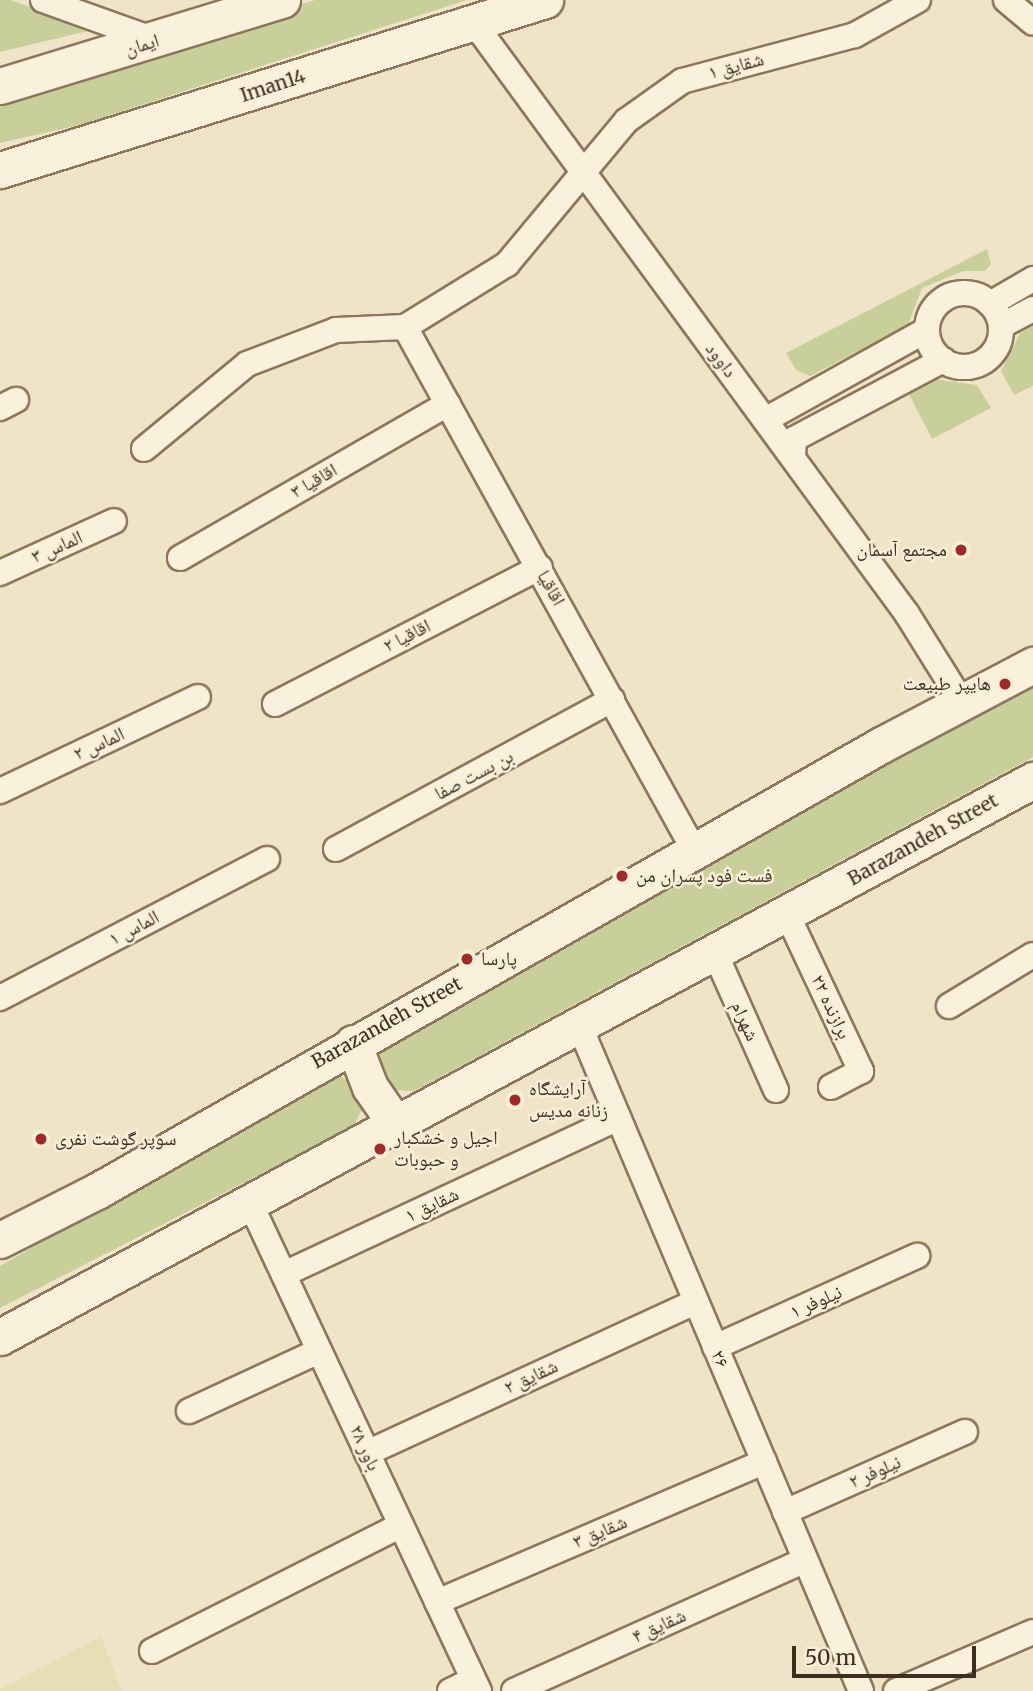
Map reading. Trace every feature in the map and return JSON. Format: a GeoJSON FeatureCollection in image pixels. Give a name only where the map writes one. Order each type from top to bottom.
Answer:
{"type":"FeatureCollection","features":[{"type":"Feature","properties":{"kind":"main road","name":"ایمان"},"geometry":{"type":"LineString","coordinates":[[0,86],[155,41],[282,0]]}},
{"type":"Feature","properties":{"kind":"main road","name":"Iman14"},"geometry":{"type":"LineString","coordinates":[[0,170],[545,0]]}},
{"type":"Feature","properties":{"kind":"main road","name":"Barazandeh Street"},"geometry":{"type":"LineString","coordinates":[[0,1240],[97,1191],[694,850],[1033,665]]}},
{"type":"Feature","properties":{"kind":"main road","name":"Barazandeh Street"},"geometry":{"type":"LineString","coordinates":[[0,1336],[251,1205],[1033,780]]}},
{"type":"Feature","properties":{"kind":"main road"},"geometry":{"type":"LineString","coordinates":[[353,1043],[370,1087],[397,1126]]}},
{"type":"Feature","properties":{"kind":"street"},"geometry":{"type":"LineString","coordinates":[[43,0],[155,41]]}},
{"type":"Feature","properties":{"kind":"street","name":"شقایق ۱"},"geometry":{"type":"LineString","coordinates":[[405,327],[507,264],[584,178],[626,121],[682,81],[855,35],[918,0]]}},
{"type":"Feature","properties":{"kind":"street"},"geometry":{"type":"LineString","coordinates":[[1006,0],[1033,23]]}},
{"type":"Feature","properties":{"kind":"street","name":"داوود"},"geometry":{"type":"LineString","coordinates":[[474,23],[584,178],[793,457],[962,702]]}},
{"type":"Feature","properties":{"kind":"street"},"geometry":{"type":"LineString","coordinates":[[927,330],[943,360],[965,368],[987,359],[995,315],[1033,279]]}},
{"type":"Feature","properties":{"kind":"street"},"geometry":{"type":"LineString","coordinates":[[765,420],[927,330],[935,308],[954,295],[995,315],[1033,309]]}},
{"type":"Feature","properties":{"kind":"street"},"geometry":{"type":"LineString","coordinates":[[144,449],[247,364],[336,330],[405,327]]}},
{"type":"Feature","properties":{"kind":"street","name":"اقاقیا"},"geometry":{"type":"LineString","coordinates":[[405,327],[694,850]]}},
{"type":"Feature","properties":{"kind":"street"},"geometry":{"type":"LineString","coordinates":[[793,457],[794,439],[943,360]]}},
{"type":"Feature","properties":{"kind":"street","name":"اقاقیا ۳"},"geometry":{"type":"LineString","coordinates":[[180,558],[448,404]]}},
{"type":"Feature","properties":{"kind":"street","name":"الماس ۳"},"geometry":{"type":"LineString","coordinates":[[0,573],[114,522]]}},
{"type":"Feature","properties":{"kind":"street","name":"اقاقیا ۲"},"geometry":{"type":"LineString","coordinates":[[275,704],[540,567]]}},
{"type":"Feature","properties":{"kind":"street","name":"الماس ۲"},"geometry":{"type":"LineString","coordinates":[[0,791],[198,697]]}},
{"type":"Feature","properties":{"kind":"street","name":"بن بست صفا"},"geometry":{"type":"LineString","coordinates":[[336,849],[612,700]]}},
{"type":"Feature","properties":{"kind":"street","name":"الماس ۱"},"geometry":{"type":"LineString","coordinates":[[0,998],[267,859]]}},
{"type":"Feature","properties":{"kind":"street","name":"برازنده ۲۲"},"geometry":{"type":"LineString","coordinates":[[788,914],[861,1071],[831,1087]]}},
{"type":"Feature","properties":{"kind":"street","name":"شهرام"},"geometry":{"type":"LineString","coordinates":[[715,953],[776,1090]]}},
{"type":"Feature","properties":{"kind":"street"},"geometry":{"type":"LineString","coordinates":[[948,1006],[1033,955]]}},
{"type":"Feature","properties":{"kind":"street","name":"۲۶"},"geometry":{"type":"LineString","coordinates":[[580,1027],[861,1691]]}},
{"type":"Feature","properties":{"kind":"street","name":"شقایق ۱"},"geometry":{"type":"LineString","coordinates":[[284,1274],[618,1118]]}},
{"type":"Feature","properties":{"kind":"street","name":"باور ۲۸"},"geometry":{"type":"LineString","coordinates":[[251,1205],[476,1685]]}},
{"type":"Feature","properties":{"kind":"street","name":"نیلوفر ۱"},"geometry":{"type":"LineString","coordinates":[[715,1348],[917,1256]]}},
{"type":"Feature","properties":{"kind":"street","name":"شقایق ۲"},"geometry":{"type":"LineString","coordinates":[[367,1453],[696,1302]]}},
{"type":"Feature","properties":{"kind":"street"},"geometry":{"type":"LineString","coordinates":[[189,1411],[319,1351]]}},
{"type":"Feature","properties":{"kind":"street","name":"نیلوفر ۲"},"geometry":{"type":"LineString","coordinates":[[785,1512],[965,1432]]}},
{"type":"Feature","properties":{"kind":"street","name":"شقایق ۳"},"geometry":{"type":"LineString","coordinates":[[437,1602],[764,1462]]}},
{"type":"Feature","properties":{"kind":"street"},"geometry":{"type":"LineString","coordinates":[[152,1651],[401,1525]]}},
{"type":"Feature","properties":{"kind":"street","name":"شقایق ۴"},"geometry":{"type":"LineString","coordinates":[[514,1691],[805,1560]]}},
{"type":"Feature","properties":{"kind":"street"},"geometry":{"type":"LineString","coordinates":[[896,1691],[1033,1632]]}},
{"type":"Feature","properties":{"kind":"street"},"geometry":{"type":"LineString","coordinates":[[450,1691],[476,1685]]}},
{"type":"Feature","properties":{"kind":"shaded area"},"geometry":{"type":"Polygon","coordinates":[[[101,1637],[122,1691],[0,1691],[0,1689],[101,1637]]]}},
{"type":"Feature","properties":{"kind":"green space"},"geometry":{"type":"Polygon","coordinates":[[[0,0],[11,0],[92,30],[0,52],[0,0]]]}},
{"type":"Feature","properties":{"kind":"green space"},"geometry":{"type":"Polygon","coordinates":[[[315,0],[467,0],[79,125],[0,143],[0,95],[315,0]]]}},
{"type":"Feature","properties":{"kind":"green space"},"geometry":{"type":"Polygon","coordinates":[[[987,249],[991,264],[985,271],[963,271],[922,288],[908,325],[810,376],[796,370],[786,353],[987,249]]]}},
{"type":"Feature","properties":{"kind":"green space"},"geometry":{"type":"Polygon","coordinates":[[[1033,326],[1033,386],[1014,395],[1001,371],[1020,333],[1033,326]]]}},
{"type":"Feature","properties":{"kind":"green space"},"geometry":{"type":"Polygon","coordinates":[[[933,379],[977,385],[991,408],[932,439],[908,392],[933,379]]]}},
{"type":"Feature","properties":{"kind":"green space"},"geometry":{"type":"Polygon","coordinates":[[[1033,684],[1033,757],[414,1091],[394,1090],[381,1069],[379,1045],[1033,684]]]}},
{"type":"Feature","properties":{"kind":"green space"},"geometry":{"type":"Polygon","coordinates":[[[334,1072],[357,1087],[364,1104],[354,1126],[0,1308],[0,1266],[334,1072]]]}},
{"type":"Feature","properties":{"kind":"place","name":"مجتمع آسمان"},"geometry":{"type":"Point","coordinates":[961,550]}},
{"type":"Feature","properties":{"kind":"place","name":"هایپر طبیعت"},"geometry":{"type":"Point","coordinates":[1005,684]}},
{"type":"Feature","properties":{"kind":"place","name":"فست فود پسران من"},"geometry":{"type":"Point","coordinates":[622,876]}},
{"type":"Feature","properties":{"kind":"place","name":"پارسا"},"geometry":{"type":"Point","coordinates":[467,959]}},
{"type":"Feature","properties":{"kind":"place","name":"آرایشگاه زنانه مدیس"},"geometry":{"type":"Point","coordinates":[515,1100]}},
{"type":"Feature","properties":{"kind":"place","name":"سوپر گوشت نفری"},"geometry":{"type":"Point","coordinates":[41,1139]}},
{"type":"Feature","properties":{"kind":"place","name":"اجیل و خشکبار و حبوبات"},"geometry":{"type":"Point","coordinates":[380,1149]}}]}
